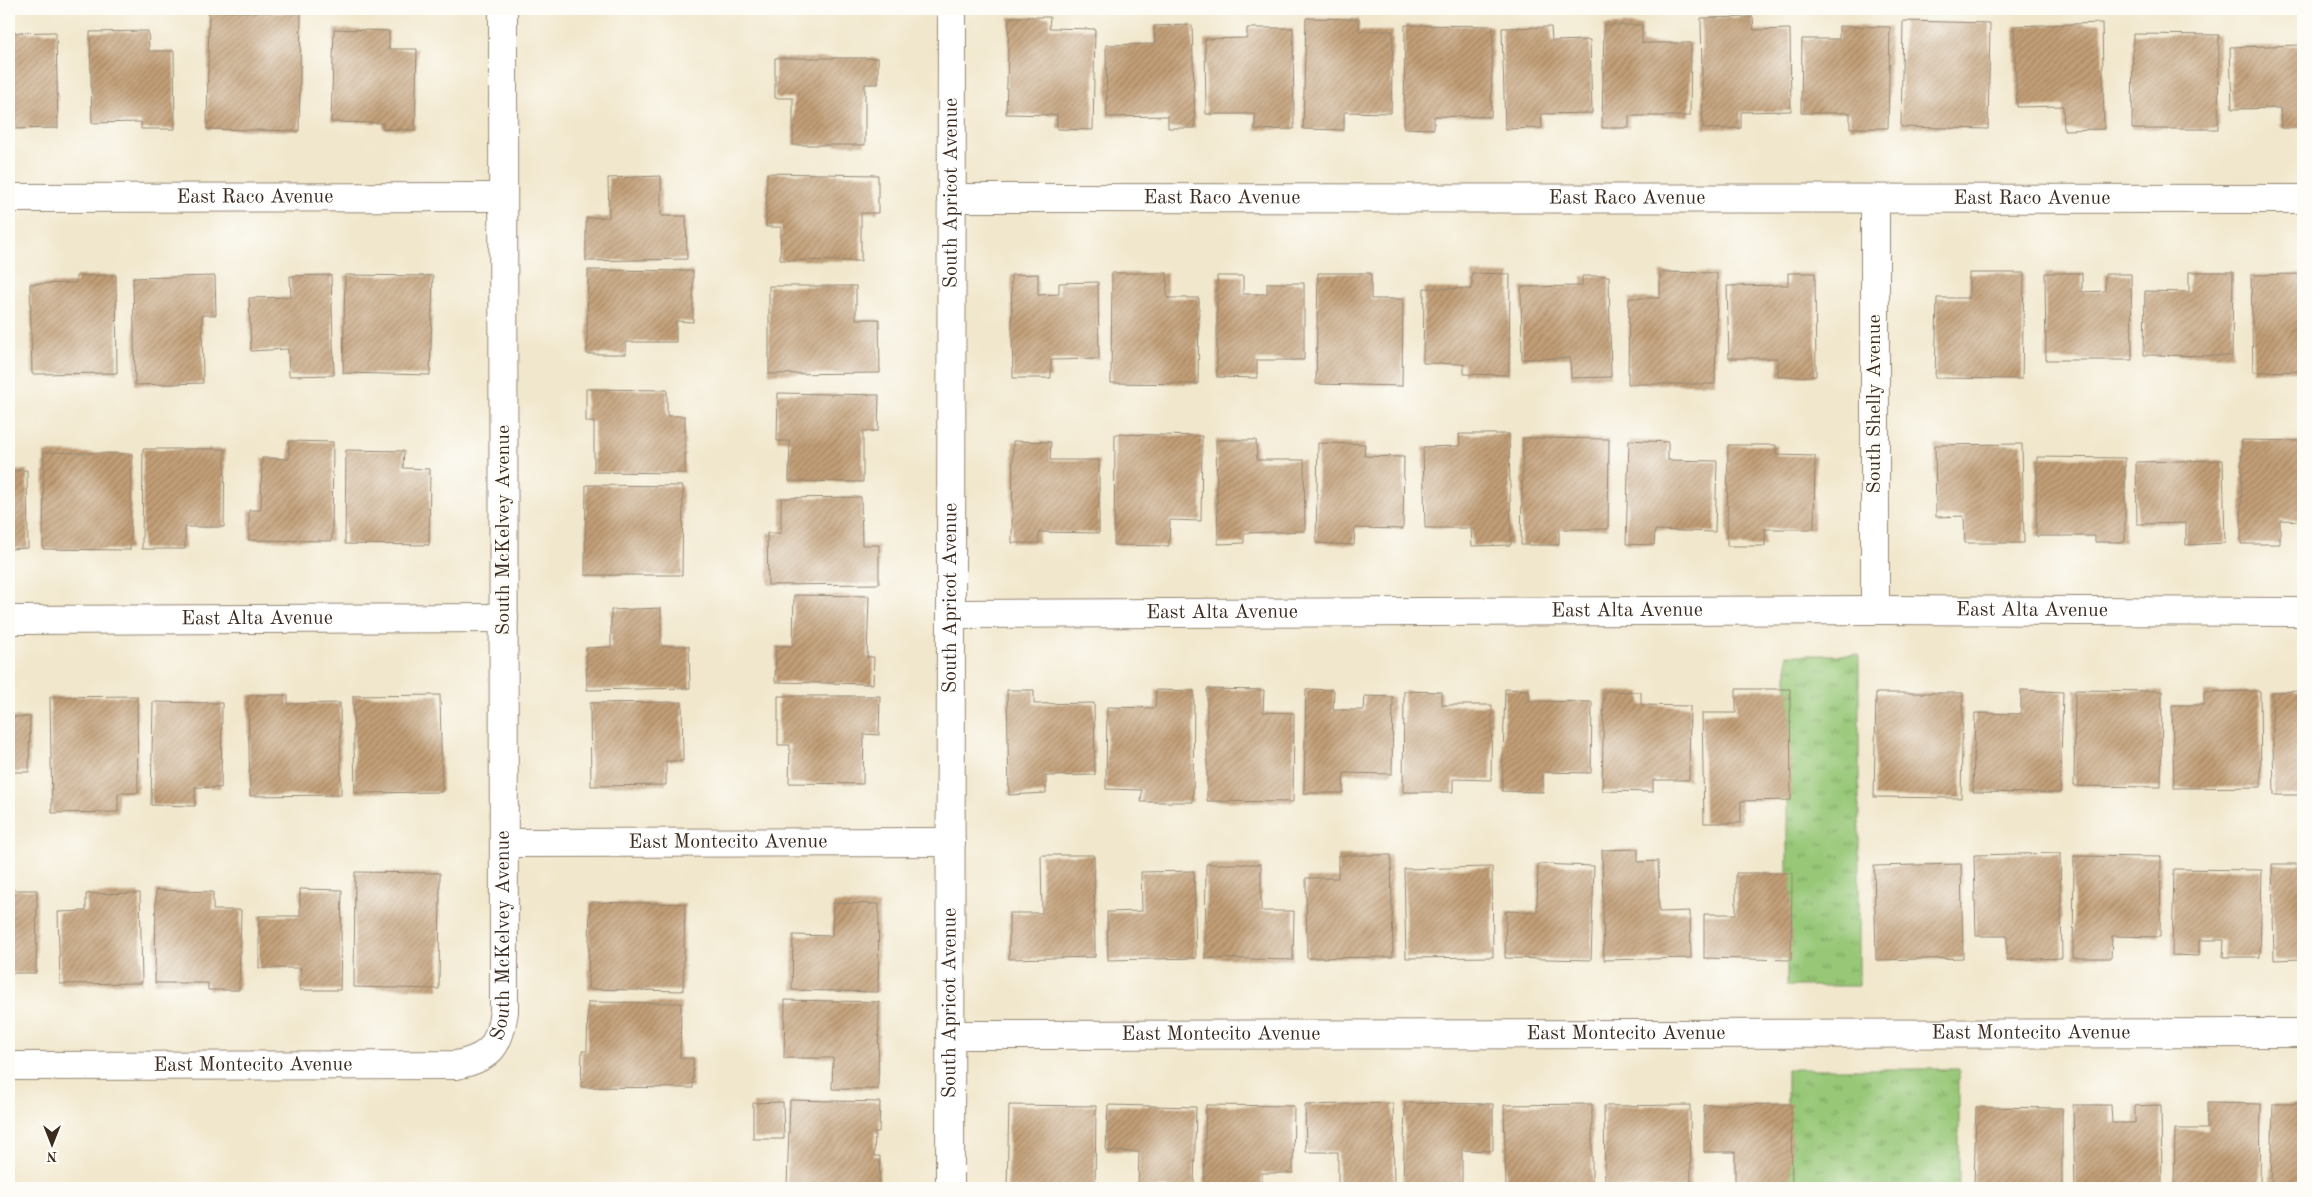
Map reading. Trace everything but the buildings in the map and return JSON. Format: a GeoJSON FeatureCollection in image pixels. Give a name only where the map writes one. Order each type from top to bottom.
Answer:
{"type":"FeatureCollection","features":[{"type":"Feature","properties":{"kind":"street","name":"South McKelvey Avenue"},"geometry":{"type":"LineString","coordinates":[[492,1048],[501,1032],[504,1011],[502,9]]}},
{"type":"Feature","properties":{"kind":"street","name":"South Apricot Avenue"},"geometry":{"type":"LineString","coordinates":[[950,1188],[952,9]]}},
{"type":"Feature","properties":{"kind":"street","name":"East Raco Avenue"},"geometry":{"type":"LineString","coordinates":[[9,198],[503,197]]}},
{"type":"Feature","properties":{"kind":"street","name":"East Raco Avenue"},"geometry":{"type":"LineString","coordinates":[[952,198],[2303,199]]}},
{"type":"Feature","properties":{"kind":"street","name":"South Shelly Avenue"},"geometry":{"type":"LineString","coordinates":[[1875,199],[1875,610]]}},
{"type":"Feature","properties":{"kind":"street","name":"East Alta Avenue"},"geometry":{"type":"LineString","coordinates":[[951,614],[1875,610],[2303,612]]}},
{"type":"Feature","properties":{"kind":"street","name":"East Alta Avenue"},"geometry":{"type":"LineString","coordinates":[[9,620],[504,618]]}},
{"type":"Feature","properties":{"kind":"street","name":"East Montecito Avenue"},"geometry":{"type":"LineString","coordinates":[[504,843],[951,842]]}},
{"type":"Feature","properties":{"kind":"street","name":"East Montecito Avenue"},"geometry":{"type":"LineString","coordinates":[[950,1035],[2303,1034]]}},
{"type":"Feature","properties":{"kind":"street","name":"East Montecito Avenue"},"geometry":{"type":"LineString","coordinates":[[9,1066],[456,1065],[476,1061],[492,1048]]}},
{"type":"Feature","properties":{"kind":"green space"},"geometry":{"type":"Polygon","coordinates":[[[1787,655],[1859,655],[1859,986],[1787,986],[1787,655]]]}},
{"type":"Feature","properties":{"kind":"green space"},"geometry":{"type":"Polygon","coordinates":[[[1787,1069],[1959,1069],[1959,1188],[1787,1188],[1787,1069]]]}}]}
